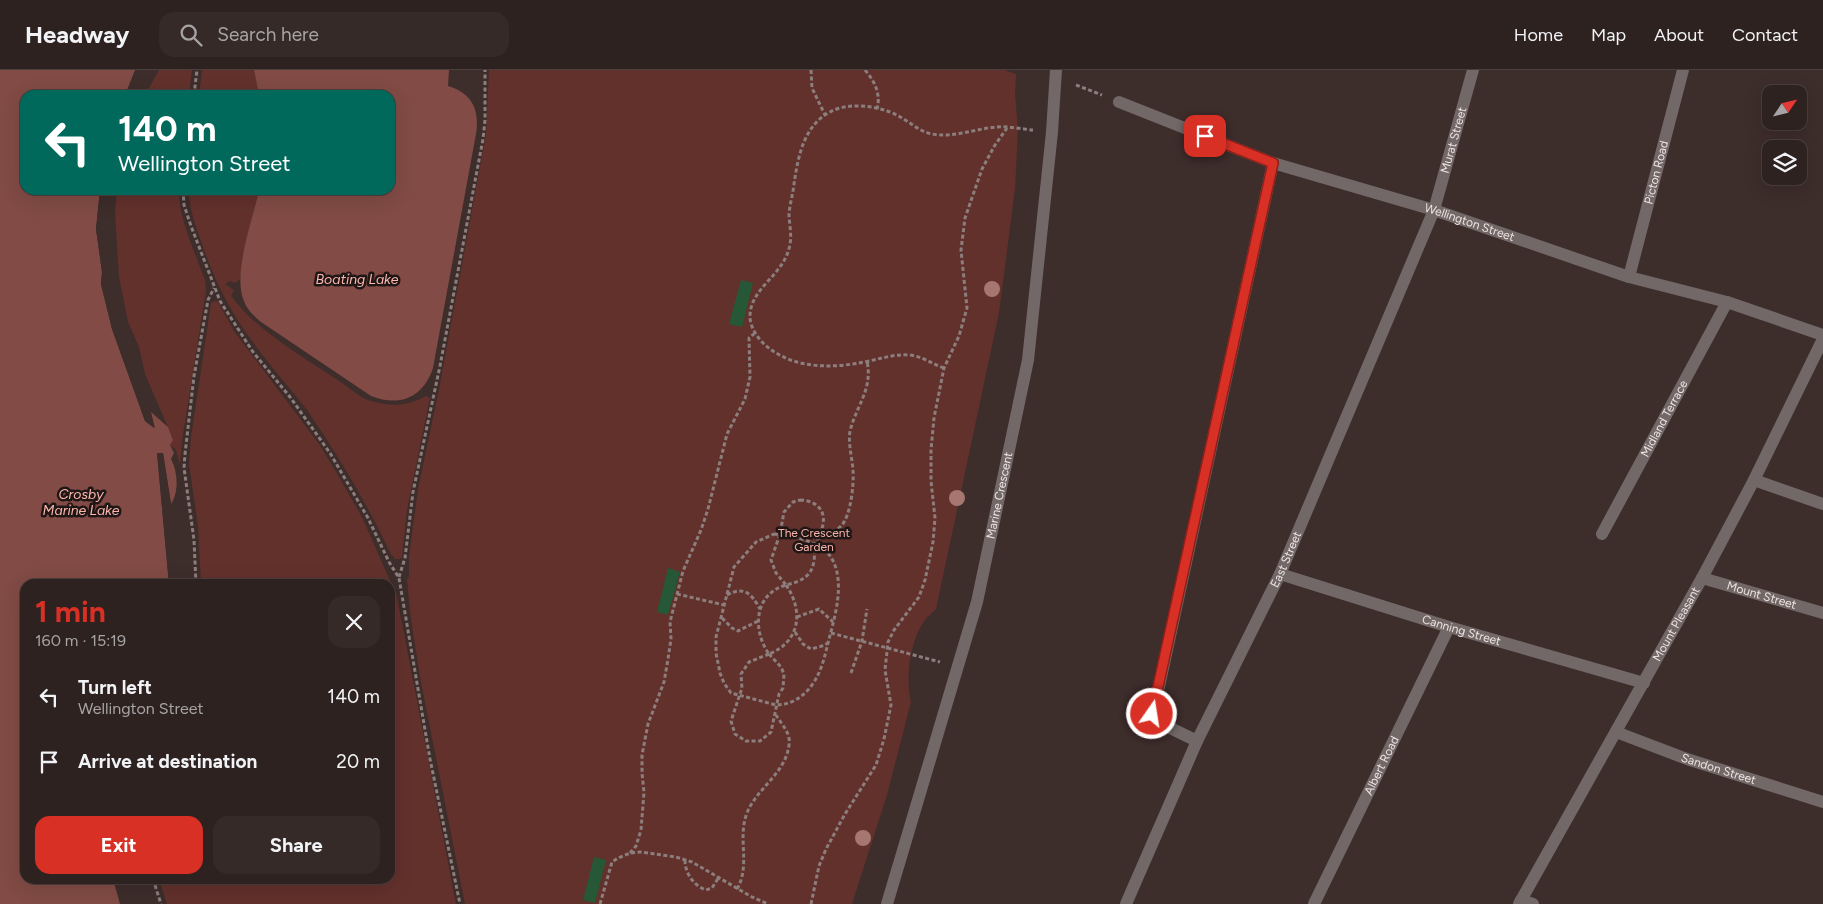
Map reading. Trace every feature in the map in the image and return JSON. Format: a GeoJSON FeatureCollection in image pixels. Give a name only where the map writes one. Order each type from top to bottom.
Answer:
{"type":"FeatureCollection","features":[{"type":"Feature","properties":{"kind":"street","name":"Murat Street"},"geometry":{"type":"LineString","coordinates":[[1434,210],[1473,70]]}},
{"type":"Feature","properties":{"kind":"street","name":"Picton Road"},"geometry":{"type":"LineString","coordinates":[[1630,277],[1683,70]]}},
{"type":"Feature","properties":{"kind":"street","name":"Marine Crescent"},"geometry":{"type":"LineString","coordinates":[[887,904],[977,602],[1028,360],[1052,132],[1055,73]]}},
{"type":"Feature","properties":{"kind":"street","name":"Wellington Street"},"geometry":{"type":"LineString","coordinates":[[1119,102],[1273,163],[1434,210],[1630,277],[1727,302],[1823,334]]}},
{"type":"Feature","properties":{"kind":"street"},"geometry":{"type":"LineString","coordinates":[[1197,741],[1162,724],[1152,714],[1273,163]]}},
{"type":"Feature","properties":{"kind":"street","name":"East Street"},"geometry":{"type":"LineString","coordinates":[[1126,904],[1197,741],[1280,574],[1434,210]]}},
{"type":"Feature","properties":{"kind":"street","name":"Midland Terrace"},"geometry":{"type":"LineString","coordinates":[[1602,534],[1727,302]]}},
{"type":"Feature","properties":{"kind":"street","name":"Mount Pleasant"},"geometry":{"type":"LineString","coordinates":[[1524,903],[1754,480],[1823,339]]}},
{"type":"Feature","properties":{"kind":"street"},"geometry":{"type":"LineString","coordinates":[[1754,480],[1823,504]]}},
{"type":"Feature","properties":{"kind":"street","name":"Canning Street"},"geometry":{"type":"LineString","coordinates":[[1280,574],[1449,627],[1644,683]]}},
{"type":"Feature","properties":{"kind":"street","name":"Mount Street"},"geometry":{"type":"LineString","coordinates":[[1702,578],[1823,613]]}},
{"type":"Feature","properties":{"kind":"street","name":"Albert Road"},"geometry":{"type":"LineString","coordinates":[[1314,904],[1449,627]]}},
{"type":"Feature","properties":{"kind":"street","name":"Sandon Street"},"geometry":{"type":"LineString","coordinates":[[1616,732],[1687,758],[1823,802]]}},
{"type":"Feature","properties":{"kind":"path"},"geometry":{"type":"LineString","coordinates":[[195,90],[197,70]]}},
{"type":"Feature","properties":{"kind":"path"},"geometry":{"type":"LineString","coordinates":[[399,578],[404,558],[413,492],[440,366],[483,139],[485,70]]}},
{"type":"Feature","properties":{"kind":"path"},"geometry":{"type":"LineString","coordinates":[[812,70],[812,88],[825,115]]}},
{"type":"Feature","properties":{"kind":"path"},"geometry":{"type":"LineString","coordinates":[[865,70],[871,77],[878,92],[877,108]]}},
{"type":"Feature","properties":{"kind":"path"},"geometry":{"type":"LineString","coordinates":[[1055,73],[1119,102]]}},
{"type":"Feature","properties":{"kind":"path"},"geometry":{"type":"LineString","coordinates":[[944,368],[922,358],[910,356],[882,357],[832,366],[801,362],[784,357],[773,351],[755,333],[750,316],[753,302],[758,291],[771,280],[781,267],[791,243],[790,204],[799,152],[819,120],[840,108],[877,108],[894,114],[924,132],[932,134],[950,135],[997,127],[1052,132]]}},
{"type":"Feature","properties":{"kind":"path"},"geometry":{"type":"LineString","coordinates":[[811,904],[819,866],[826,849],[872,771],[884,739],[891,705],[885,670],[887,648],[894,630],[918,597],[930,557],[935,518],[931,481],[934,418],[944,368],[959,336],[967,308],[961,250],[965,218],[982,169],[1007,128]]}},
{"type":"Feature","properties":{"kind":"path"},"geometry":{"type":"LineString","coordinates":[[183,195],[184,205],[214,288],[253,352],[286,392],[330,453],[368,518],[389,562],[399,578],[430,759],[460,904]]}},
{"type":"Feature","properties":{"kind":"path"},"geometry":{"type":"LineString","coordinates":[[196,579],[194,540],[184,468],[194,376],[208,300],[214,288]]}},
{"type":"Feature","properties":{"kind":"path"},"geometry":{"type":"LineString","coordinates":[[630,853],[636,846],[641,830],[644,792],[642,755],[648,724],[664,682],[670,639],[670,622],[683,571],[708,509],[727,434],[745,399],[750,377],[749,338],[755,333]]}},
{"type":"Feature","properties":{"kind":"path"},"geometry":{"type":"LineString","coordinates":[[819,533],[832,531],[841,526],[850,505],[853,470],[850,434],[852,423],[866,391],[868,370],[866,361]]}},
{"type":"Feature","properties":{"kind":"path"},"geometry":{"type":"LineString","coordinates":[[819,533],[814,565],[811,571],[800,580],[786,585],[778,588],[771,593],[760,608],[758,631],[762,644],[769,654],[781,667],[784,674],[783,688],[779,694],[772,728],[766,738],[753,742],[740,739],[735,734],[731,721],[742,688],[740,681],[744,667],[755,658],[769,654],[777,651],[795,632],[797,617],[794,596],[786,585],[776,573],[771,560],[780,534],[784,512],[793,502],[800,500],[813,502],[822,511],[824,521],[819,533]]}},
{"type":"Feature","properties":{"kind":"path"},"geometry":{"type":"LineString","coordinates":[[774,534],[816,544],[825,550],[831,558],[838,580],[838,602],[822,668],[812,685],[802,695],[784,705],[776,705],[731,693],[724,683],[717,663],[716,637],[734,567],[756,542],[774,534]]}},
{"type":"Feature","properties":{"kind":"path"},"geometry":{"type":"LineString","coordinates":[[726,596],[733,592],[745,591],[749,593],[760,608]]}},
{"type":"Feature","properties":{"kind":"path"},"geometry":{"type":"LineString","coordinates":[[677,594],[724,605]]}},
{"type":"Feature","properties":{"kind":"path"},"geometry":{"type":"LineString","coordinates":[[797,617],[818,609],[834,622]]}},
{"type":"Feature","properties":{"kind":"path"},"geometry":{"type":"LineString","coordinates":[[851,673],[862,641],[867,609]]}},
{"type":"Feature","properties":{"kind":"path"},"geometry":{"type":"LineString","coordinates":[[721,617],[738,631],[758,621]]}},
{"type":"Feature","properties":{"kind":"path"},"geometry":{"type":"LineString","coordinates":[[795,632],[803,644],[811,649],[828,642]]}},
{"type":"Feature","properties":{"kind":"path"},"geometry":{"type":"LineString","coordinates":[[831,633],[958,666]]}},
{"type":"Feature","properties":{"kind":"path"},"geometry":{"type":"LineString","coordinates":[[738,889],[745,868],[744,834],[747,814],[757,796],[783,763],[790,744],[788,734],[776,715]]}},
{"type":"Feature","properties":{"kind":"path"},"geometry":{"type":"LineString","coordinates":[[600,904],[612,862],[630,853],[658,854],[684,859],[707,869],[738,889],[768,904]]}},
{"type":"Feature","properties":{"kind":"path"},"geometry":{"type":"LineString","coordinates":[[684,859],[689,877],[703,889],[712,888],[718,877]]}},
{"type":"Feature","properties":{"kind":"path"},"geometry":{"type":"LineString","coordinates":[[155,884],[161,904]]}},
{"type":"Feature","properties":{"kind":"green space"},"geometry":{"type":"Polygon","coordinates":[[[159,70],[192,70],[190,90],[148,90],[159,70]]]}},
{"type":"Feature","properties":{"kind":"green space"},"geometry":{"type":"Polygon","coordinates":[[[202,70],[254,70],[258,90],[200,90],[202,70]]]}},
{"type":"Feature","properties":{"kind":"green space","name":"The Crescent Garden"},"geometry":{"type":"Polygon","coordinates":[[[489,70],[1004,70],[1016,74],[1015,94],[1018,130],[1015,189],[999,313],[936,609],[920,628],[912,648],[909,671],[911,702],[887,795],[852,904],[465,904],[420,677],[407,579],[409,577],[409,556],[418,489],[439,389],[486,134],[489,70]]]}},
{"type":"Feature","properties":{"kind":"green space"},"geometry":{"type":"Polygon","coordinates":[[[117,195],[179,195],[185,224],[205,280],[206,291],[182,441],[180,465],[176,450],[170,445],[173,439],[145,374],[139,347],[128,322],[119,277],[115,211],[117,195]]]}},
{"type":"Feature","properties":{"kind":"green space"},"geometry":{"type":"Polygon","coordinates":[[[189,195],[258,195],[242,260],[240,279],[235,283],[230,281],[225,284],[234,290],[231,296],[242,309],[267,332],[367,400],[392,405],[406,404],[426,396],[430,398],[407,510],[402,557],[400,559],[395,559],[391,554],[352,480],[319,427],[246,333],[231,308],[217,282],[206,255],[190,203],[189,195]]]}},
{"type":"Feature","properties":{"kind":"green space"},"geometry":{"type":"Polygon","coordinates":[[[214,301],[218,302],[234,331],[319,444],[363,519],[389,579],[201,579],[198,526],[189,464],[191,437],[211,303],[214,301]]]}},
{"type":"Feature","properties":{"kind":"green space"},"geometry":{"type":"Polygon","coordinates":[[[395,592],[456,904],[167,904],[161,884],[395,884],[395,592]]]}},
{"type":"Feature","properties":{"kind":"water","name":"Crosby Marine Lake"},"geometry":{"type":"Polygon","coordinates":[[[0,70],[135,70],[127,90],[20,90],[20,195],[99,195],[96,229],[102,272],[101,284],[112,329],[145,421],[154,428],[151,412],[168,427],[173,440],[170,445],[174,453],[171,459],[177,482],[174,499],[171,504],[163,453],[157,453],[169,579],[20,579],[20,884],[114,884],[120,904],[0,904],[0,70]]]}},
{"type":"Feature","properties":{"kind":"water","name":"Boating Lake"},"geometry":{"type":"Polygon","coordinates":[[[254,70],[449,70],[448,86],[463,93],[473,104],[477,117],[476,134],[433,368],[429,378],[417,393],[401,400],[382,399],[371,396],[261,322],[247,307],[241,290],[242,262],[258,195],[395,195],[395,90],[258,90],[254,70]]]}},
{"type":"Feature","properties":{"kind":"pier"},"geometry":{"type":"Polygon","coordinates":[[[99,195],[102,195],[99,229],[105,272],[103,284],[115,328],[147,420],[151,422],[148,412],[150,409],[155,428],[145,421],[112,329],[101,284],[102,272],[96,229],[99,195]]]}},
{"type":"Feature","properties":{"kind":"pier"},"geometry":{"type":"Polygon","coordinates":[[[157,453],[163,453],[171,504],[173,506],[168,505],[161,455],[159,455],[171,579],[169,579],[157,453]]]}},
{"type":"Feature","properties":{"kind":"building"},"geometry":{"type":"Polygon","coordinates":[[[741,280],[753,283],[742,327],[729,324],[741,280]]]}},
{"type":"Feature","properties":{"kind":"building"},"geometry":{"type":"Polygon","coordinates":[[[668,568],[680,572],[668,615],[657,612],[668,568]]]}},
{"type":"Feature","properties":{"kind":"building"},"geometry":{"type":"Polygon","coordinates":[[[594,857],[606,860],[595,903],[583,900],[594,857]]]}},
{"type":"Feature","properties":{"kind":"route"},"geometry":{"type":"LineString","coordinates":[[1152,714],[1273,163],[1205,136]]}}]}
